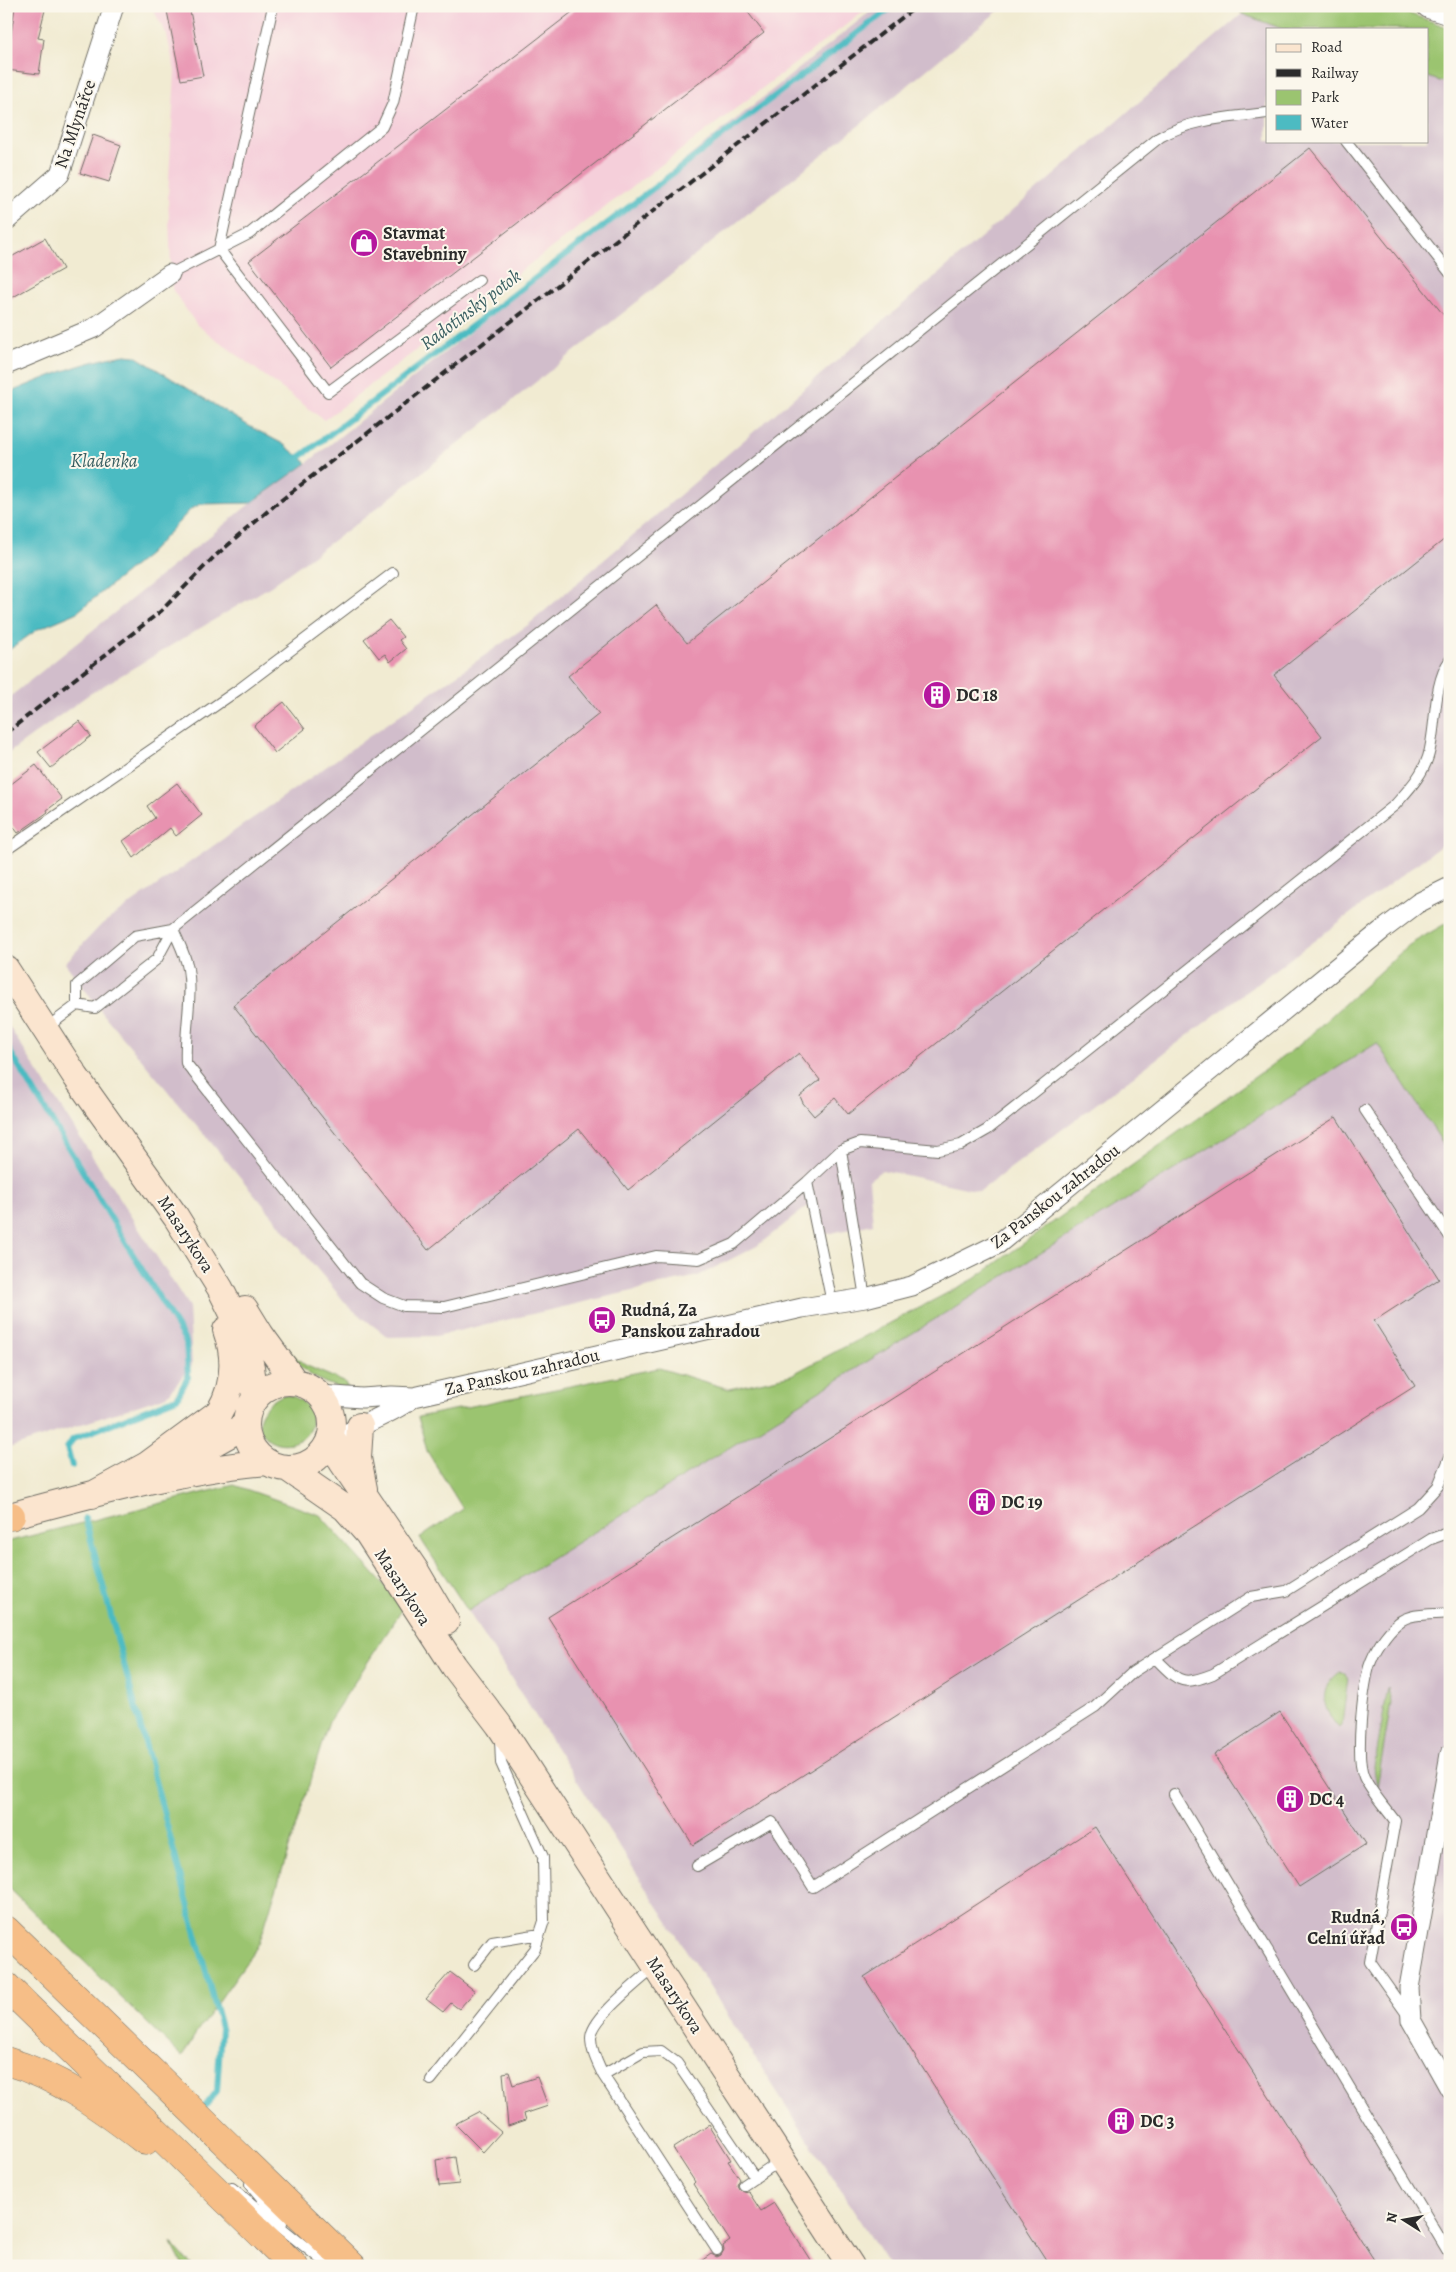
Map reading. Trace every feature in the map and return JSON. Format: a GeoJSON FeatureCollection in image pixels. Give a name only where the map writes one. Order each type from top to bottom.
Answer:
{"type":"FeatureCollection","features":[{"type":"Feature","properties":{"kind":"highway"},"geometry":{"type":"LineString","coordinates":[[6,1930],[352,2266]]}},
{"type":"Feature","properties":{"kind":"highway"},"geometry":{"type":"LineString","coordinates":[[6,1986],[294,2266]]}},
{"type":"Feature","properties":{"kind":"highway"},"geometry":{"type":"LineString","coordinates":[[6,2061],[38,2072],[100,2107],[247,2219]]}},
{"type":"Feature","properties":{"kind":"main road","name":"Masarykova"},"geometry":{"type":"LineString","coordinates":[[6,969],[45,1029],[176,1217],[238,1321],[248,1350],[255,1397]]}},
{"type":"Feature","properties":{"kind":"main road","name":"Masarykova"},"geometry":{"type":"LineString","coordinates":[[136,1160],[196,1226],[261,1335],[295,1382]]}},
{"type":"Feature","properties":{"kind":"main road"},"geometry":{"type":"LineString","coordinates":[[92,1495],[147,1465],[207,1424],[219,1412],[226,1400],[230,1387],[232,1356],[222,1319],[204,1282],[174,1237],[136,1160]]}},
{"type":"Feature","properties":{"kind":"main road"},"geometry":{"type":"LineString","coordinates":[[8,1516],[92,1495],[226,1466],[302,1466],[313,1460],[332,1441],[331,1414],[320,1395],[308,1386],[295,1382],[274,1384],[255,1397],[250,1406],[246,1425],[250,1443],[256,1453],[277,1465]]}},
{"type":"Feature","properties":{"kind":"main road"},"geometry":{"type":"LineString","coordinates":[[147,1465],[197,1450],[246,1425]]}},
{"type":"Feature","properties":{"kind":"main road"},"geometry":{"type":"LineString","coordinates":[[360,1426],[358,1458],[366,1494]]}},
{"type":"Feature","properties":{"kind":"main road","name":"Masarykova"},"geometry":{"type":"LineString","coordinates":[[332,1441],[342,1462],[366,1494],[416,1571],[470,1662],[499,1725]]}},
{"type":"Feature","properties":{"kind":"main road","name":"Masarykova"},"geometry":{"type":"LineString","coordinates":[[277,1465],[345,1508],[368,1534],[454,1666],[499,1725],[851,2266]]}},
{"type":"Feature","properties":{"kind":"street","name":"Na Mlynářce"},"geometry":{"type":"LineString","coordinates":[[6,221],[60,174],[114,6]]}},
{"type":"Feature","properties":{"kind":"street"},"geometry":{"type":"LineString","coordinates":[[1429,6],[1450,13]]}},
{"type":"Feature","properties":{"kind":"street"},"geometry":{"type":"LineString","coordinates":[[6,365],[94,328],[170,274]]}},
{"type":"Feature","properties":{"kind":"street","name":"Za Panskou zahradou"},"geometry":{"type":"LineString","coordinates":[[320,1395],[362,1398],[414,1397],[792,1310],[865,1298],[912,1286],[998,1244],[1410,908],[1418,902],[1450,887]]}},
{"type":"Feature","properties":{"kind":"street","name":"Za Panskou zahradou"},"geometry":{"type":"LineString","coordinates":[[332,1441],[402,1407],[414,1397]]}},
{"type":"Feature","properties":{"kind":"street"},"geometry":{"type":"LineString","coordinates":[[1450,1754],[1409,1988],[1411,2020],[1444,2072],[1450,2089]]}},
{"type":"Feature","properties":{"kind":"lane"},"geometry":{"type":"LineString","coordinates":[[273,6],[219,249],[328,392],[479,280]]}},
{"type":"Feature","properties":{"kind":"lane"},"geometry":{"type":"LineString","coordinates":[[170,274],[250,234],[382,127],[393,103],[414,6]]}},
{"type":"Feature","properties":{"kind":"lane"},"geometry":{"type":"LineString","coordinates":[[45,1029],[77,1005],[95,1008],[158,959],[173,929],[1160,137],[1179,126],[1206,120],[1266,113]]}},
{"type":"Feature","properties":{"kind":"lane"},"geometry":{"type":"LineString","coordinates":[[1347,142],[1450,272]]}},
{"type":"Feature","properties":{"kind":"lane"},"geometry":{"type":"LineString","coordinates":[[6,850],[238,690],[393,573]]}},
{"type":"Feature","properties":{"kind":"lane"},"geometry":{"type":"LineString","coordinates":[[173,929],[188,969],[188,1010],[184,1042],[186,1062],[360,1282],[383,1298],[404,1306],[444,1307],[656,1256],[699,1260],[734,1244],[807,1182],[841,1150],[860,1144],[938,1150],[961,1145],[987,1130],[1395,805],[1418,778],[1428,757],[1440,682],[1450,660]]}},
{"type":"Feature","properties":{"kind":"lane"},"geometry":{"type":"LineString","coordinates":[[77,1005],[77,985],[135,936],[173,929]]}},
{"type":"Feature","properties":{"kind":"lane"},"geometry":{"type":"LineString","coordinates":[[1365,1110],[1450,1237]]}},
{"type":"Feature","properties":{"kind":"lane"},"geometry":{"type":"LineString","coordinates":[[841,1150],[865,1298]]}},
{"type":"Feature","properties":{"kind":"lane"},"geometry":{"type":"LineString","coordinates":[[807,1182],[832,1303]]}},
{"type":"Feature","properties":{"kind":"lane"},"geometry":{"type":"LineString","coordinates":[[697,1866],[772,1822],[813,1887],[1095,1707],[1133,1672],[1251,1597],[1286,1591],[1418,1508],[1438,1486],[1450,1457]]}},
{"type":"Feature","properties":{"kind":"lane"},"geometry":{"type":"LineString","coordinates":[[1155,1658],[1178,1679],[1192,1682],[1213,1674],[1430,1539],[1450,1532]]}},
{"type":"Feature","properties":{"kind":"lane"},"geometry":{"type":"LineString","coordinates":[[1411,2020],[1370,1962],[1395,1821],[1364,1776],[1361,1760],[1361,1718],[1369,1667],[1380,1644],[1398,1622],[1408,1617],[1450,1613]]}},
{"type":"Feature","properties":{"kind":"lane"},"geometry":{"type":"LineString","coordinates":[[431,2080],[535,1949],[544,1921],[543,1856],[501,1763],[499,1725]]}},
{"type":"Feature","properties":{"kind":"lane"},"geometry":{"type":"LineString","coordinates":[[1174,1794],[1450,2254]]}},
{"type":"Feature","properties":{"kind":"lane"},"geometry":{"type":"LineString","coordinates":[[474,1965],[492,1942],[540,1934]]}},
{"type":"Feature","properties":{"kind":"lane"},"geometry":{"type":"LineString","coordinates":[[656,1966],[597,2021],[591,2037],[593,2051],[603,2075],[717,2250]]}},
{"type":"Feature","properties":{"kind":"lane"},"geometry":{"type":"LineString","coordinates":[[603,2075],[643,2052],[661,2051],[677,2063],[754,2178]]}},
{"type":"Feature","properties":{"kind":"lane"},"geometry":{"type":"LineString","coordinates":[[171,2089],[318,2266]]}},
{"type":"Feature","properties":{"kind":"lane"},"geometry":{"type":"LineString","coordinates":[[143,2118],[330,2266]]}},
{"type":"Feature","properties":{"kind":"lane"},"geometry":{"type":"LineString","coordinates":[[744,2185],[782,2160]]}},
{"type":"Feature","properties":{"kind":"shaded area","name":"Stavmat Stavebniny"},"geometry":{"type":"Polygon","coordinates":[[[151,6],[871,6],[324,420],[197,325],[172,289],[168,197],[175,71],[167,35],[151,6]]]}},
{"type":"Feature","properties":{"kind":"shaded area"},"geometry":{"type":"Polygon","coordinates":[[[877,6],[1004,6],[861,124],[367,516],[271,586],[88,695],[6,755],[6,700],[251,503],[307,463],[877,6]]]}},
{"type":"Feature","properties":{"kind":"shaded area"},"geometry":{"type":"Polygon","coordinates":[[[1242,14],[1280,28],[1266,28],[1266,142],[1428,142],[1428,77],[1450,84],[1450,839],[980,1191],[882,1170],[869,1180],[873,1224],[817,1236],[808,1206],[757,1246],[698,1276],[436,1336],[388,1337],[349,1307],[104,1015],[65,963],[102,924],[528,625],[1242,14]]]}},
{"type":"Feature","properties":{"kind":"shaded area"},"geometry":{"type":"Polygon","coordinates":[[[6,1022],[189,1307],[192,1365],[167,1396],[6,1449],[6,1022]]]}},
{"type":"Feature","properties":{"kind":"shaded area"},"geometry":{"type":"Polygon","coordinates":[[[1377,1042],[1450,1154],[1450,2266],[889,2266],[468,1611],[1377,1042]]]}},
{"type":"Feature","properties":{"kind":"green space"},"geometry":{"type":"Polygon","coordinates":[[[1237,6],[1387,6],[1450,28],[1450,84],[1428,77],[1428,28],[1280,28],[1242,14],[1237,6]]]}},
{"type":"Feature","properties":{"kind":"green space"},"geometry":{"type":"Polygon","coordinates":[[[1450,921],[1450,1154],[1377,1043],[468,1611],[420,1538],[463,1509],[427,1451],[418,1417],[659,1368],[729,1389],[791,1375],[974,1279],[1298,1046],[1409,945],[1450,921]]]}},
{"type":"Feature","properties":{"kind":"green space"},"geometry":{"type":"Polygon","coordinates":[[[280,1344],[305,1365],[344,1382],[348,1389],[327,1384],[310,1374],[294,1361],[280,1344]]]}},
{"type":"Feature","properties":{"kind":"green space"},"geometry":{"type":"Polygon","coordinates":[[[284,1395],[302,1401],[309,1410],[312,1421],[307,1434],[302,1438],[283,1444],[276,1443],[265,1436],[259,1424],[260,1417],[267,1406],[284,1395]]]}},
{"type":"Feature","properties":{"kind":"green space"},"geometry":{"type":"Polygon","coordinates":[[[234,1485],[320,1515],[404,1607],[329,1721],[259,1944],[195,2035],[182,2057],[6,1885],[6,1542],[234,1485]]]}},
{"type":"Feature","properties":{"kind":"green space"},"geometry":{"type":"Polygon","coordinates":[[[1340,1672],[1346,1673],[1348,1678],[1342,1724],[1339,1728],[1329,1714],[1324,1699],[1328,1685],[1340,1672]]]}},
{"type":"Feature","properties":{"kind":"green space"},"geometry":{"type":"Polygon","coordinates":[[[1388,1688],[1391,1703],[1377,1787],[1374,1768],[1388,1688]]]}},
{"type":"Feature","properties":{"kind":"green space"},"geometry":{"type":"Polygon","coordinates":[[[171,2242],[192,2266],[183,2266],[171,2242]]]}},
{"type":"Feature","properties":{"kind":"water","name":"Kladenka"},"geometry":{"type":"Polygon","coordinates":[[[125,355],[135,356],[249,426],[283,444],[307,463],[251,503],[201,504],[191,509],[149,554],[76,613],[38,629],[6,652],[6,394],[94,361],[125,355]]]}},
{"type":"Feature","properties":{"kind":"building"},"geometry":{"type":"Polygon","coordinates":[[[15,6],[46,6],[38,38],[44,39],[39,74],[6,70],[15,6]]]}},
{"type":"Feature","properties":{"kind":"building"},"geometry":{"type":"Polygon","coordinates":[[[166,6],[189,6],[203,76],[181,80],[166,6]]]}},
{"type":"Feature","properties":{"kind":"building"},"geometry":{"type":"Polygon","coordinates":[[[580,6],[743,6],[764,33],[331,367],[249,261],[580,6]]]}},
{"type":"Feature","properties":{"kind":"building"},"geometry":{"type":"Polygon","coordinates":[[[93,135],[121,145],[109,182],[80,173],[93,135]]]}},
{"type":"Feature","properties":{"kind":"building","name":"DC 18"},"geometry":{"type":"Polygon","coordinates":[[[1310,148],[1450,323],[1450,535],[1274,675],[1322,736],[848,1114],[835,1098],[814,1116],[803,1103],[800,1096],[820,1080],[799,1053],[628,1190],[579,1129],[428,1250],[233,1005],[599,714],[568,676],[656,605],[687,643],[1310,148]]]}},
{"type":"Feature","properties":{"kind":"building"},"geometry":{"type":"Polygon","coordinates":[[[45,238],[63,269],[6,301],[6,260],[45,238]]]}},
{"type":"Feature","properties":{"kind":"building"},"geometry":{"type":"Polygon","coordinates":[[[389,620],[403,637],[399,640],[406,649],[390,662],[385,654],[379,658],[364,639],[389,620]]]}},
{"type":"Feature","properties":{"kind":"building"},"geometry":{"type":"Polygon","coordinates":[[[284,702],[305,729],[275,753],[254,726],[284,702]]]}},
{"type":"Feature","properties":{"kind":"building"},"geometry":{"type":"Polygon","coordinates":[[[79,721],[91,736],[51,768],[38,752],[79,721]]]}},
{"type":"Feature","properties":{"kind":"building"},"geometry":{"type":"Polygon","coordinates":[[[36,765],[62,799],[47,810],[48,812],[18,833],[6,817],[6,788],[36,765]]]}},
{"type":"Feature","properties":{"kind":"building"},"geometry":{"type":"Polygon","coordinates":[[[177,783],[202,815],[176,836],[170,828],[134,858],[123,841],[155,818],[147,806],[177,783]]]}},
{"type":"Feature","properties":{"kind":"building","name":"DC 19"},"geometry":{"type":"Polygon","coordinates":[[[1336,1117],[1439,1279],[1374,1321],[1415,1386],[693,1845],[548,1617],[1336,1117]]]}},
{"type":"Feature","properties":{"kind":"building","name":"DC 4"},"geometry":{"type":"Polygon","coordinates":[[[1280,1712],[1366,1844],[1299,1887],[1214,1755],[1280,1712]]]}},
{"type":"Feature","properties":{"kind":"building","name":"DC 3"},"geometry":{"type":"Polygon","coordinates":[[[1095,1827],[1378,2266],[1050,2266],[864,1977],[1095,1827]]]}},
{"type":"Feature","properties":{"kind":"building"},"geometry":{"type":"Polygon","coordinates":[[[450,1972],[475,1991],[459,2009],[451,2003],[443,2012],[426,1999],[450,1972]]]}},
{"type":"Feature","properties":{"kind":"building"},"geometry":{"type":"Polygon","coordinates":[[[509,2072],[513,2085],[537,2077],[548,2106],[524,2114],[526,2120],[508,2126],[503,2073],[509,2072]]]}},
{"type":"Feature","properties":{"kind":"building"},"geometry":{"type":"Polygon","coordinates":[[[478,2112],[501,2132],[483,2152],[455,2124],[478,2112]]]}},
{"type":"Feature","properties":{"kind":"building"},"geometry":{"type":"Polygon","coordinates":[[[709,2125],[731,2160],[728,2161],[740,2179],[737,2185],[739,2189],[744,2192],[748,2191],[761,2211],[774,2203],[814,2266],[694,2266],[711,2254],[717,2257],[721,2255],[724,2250],[723,2246],[730,2241],[693,2184],[695,2182],[673,2148],[709,2125]]]}},
{"type":"Feature","properties":{"kind":"building"},"geometry":{"type":"Polygon","coordinates":[[[455,2157],[459,2184],[439,2186],[436,2160],[455,2157]]]}},
{"type":"Feature","properties":{"kind":"waterway","name":"Radotínský potok"},"geometry":{"type":"LineString","coordinates":[[292,458],[300,457],[893,6]]}},
{"type":"Feature","properties":{"kind":"waterway"},"geometry":{"type":"LineString","coordinates":[[6,1045],[186,1342],[188,1377],[177,1398],[73,1439],[67,1448],[72,1466]]}},
{"type":"Feature","properties":{"kind":"waterway"},"geometry":{"type":"LineString","coordinates":[[85,1518],[221,2028],[217,2091],[203,2109]]}},
{"type":"Feature","properties":{"kind":"railway"},"geometry":{"type":"LineString","coordinates":[[6,733],[161,611],[214,557],[275,505],[917,6]]}},
{"type":"Feature","properties":{"kind":"place","name":"Stavmat Stavebniny"},"geometry":{"type":"Point","coordinates":[364,243]}},
{"type":"Feature","properties":{"kind":"place","name":"DC 18"},"geometry":{"type":"Point","coordinates":[937,695]}},
{"type":"Feature","properties":{"kind":"place","name":"Rudná, Za Panskou zahradou"},"geometry":{"type":"Point","coordinates":[602,1320]}},
{"type":"Feature","properties":{"kind":"place","name":"DC 19"},"geometry":{"type":"Point","coordinates":[982,1502]}},
{"type":"Feature","properties":{"kind":"place","name":"DC 4"},"geometry":{"type":"Point","coordinates":[1290,1799]}},
{"type":"Feature","properties":{"kind":"place","name":"Rudná, Celní úřad"},"geometry":{"type":"Point","coordinates":[1404,1927]}},
{"type":"Feature","properties":{"kind":"place","name":"DC 3"},"geometry":{"type":"Point","coordinates":[1121,2121]}}]}
